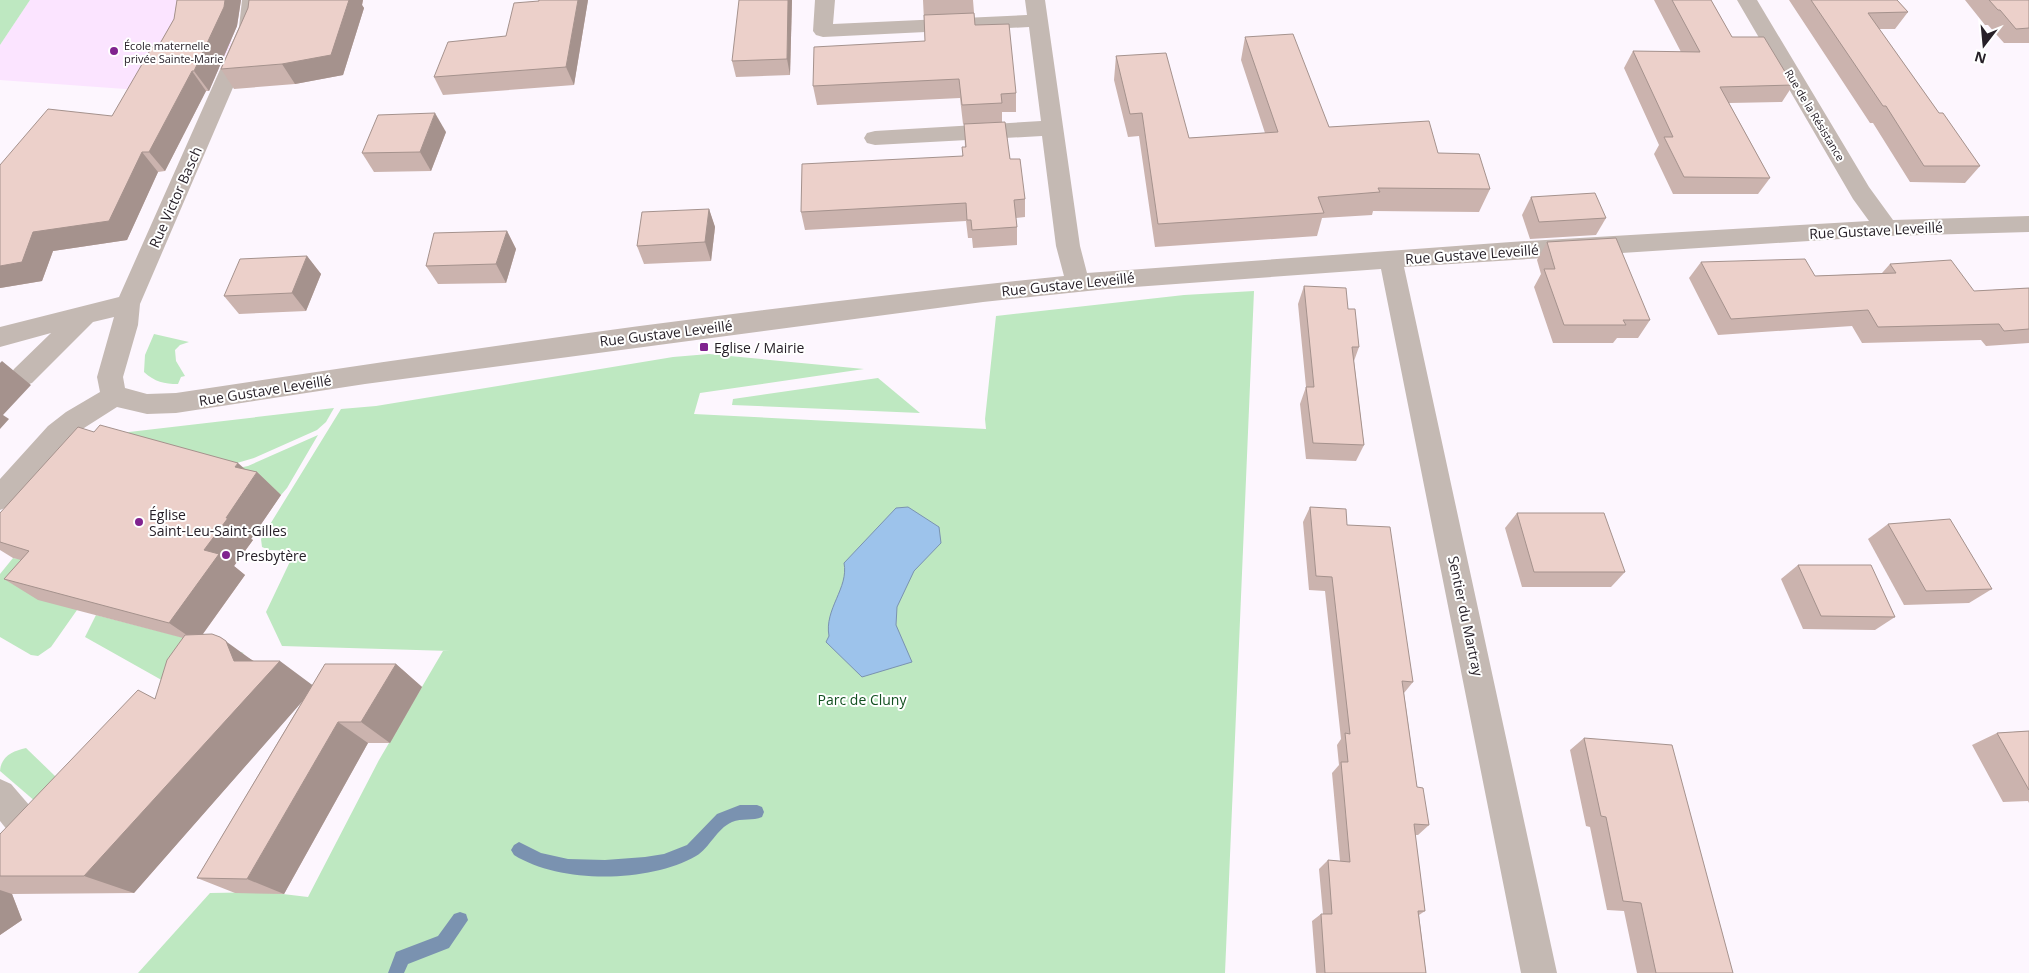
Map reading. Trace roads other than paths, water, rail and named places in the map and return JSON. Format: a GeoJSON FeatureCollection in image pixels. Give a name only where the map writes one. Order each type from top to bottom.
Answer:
{"type":"FeatureCollection","features":[{"type":"Feature","properties":{"kind":"street","name":"Rue Victor Basch"},"geometry":{"type":"LineString","coordinates":[[114,396],[110,377],[126,326],[128,304],[249,27],[252,0]]}},
{"type":"Feature","properties":{"kind":"street"},"geometry":{"type":"LineString","coordinates":[[825,0],[823,31],[1036,10],[1068,246],[1078,282]]}},
{"type":"Feature","properties":{"kind":"street","name":"Rue de la Résistance"},"geometry":{"type":"LineString","coordinates":[[1747,0],[1861,193],[1887,228]]}},
{"type":"Feature","properties":{"kind":"street"},"geometry":{"type":"LineString","coordinates":[[876,138],[1052,128]]}},
{"type":"Feature","properties":{"kind":"street","name":"Rue Gustave Leveillé"},"geometry":{"type":"LineString","coordinates":[[114,396],[147,404],[176,403],[365,374],[660,334],[1078,282],[1887,228],[2029,224]]}},
{"type":"Feature","properties":{"kind":"street","name":"Sentier du Martray"},"geometry":{"type":"LineString","coordinates":[[1390,260],[1396,278],[1539,973]]}},
{"type":"Feature","properties":{"kind":"street"},"geometry":{"type":"LineString","coordinates":[[0,337],[128,304]]}},
{"type":"Feature","properties":{"kind":"street"},"geometry":{"type":"LineString","coordinates":[[23,376],[85,315]]}},
{"type":"Feature","properties":{"kind":"street"},"geometry":{"type":"LineString","coordinates":[[0,498],[58,434],[75,420],[114,396]]}},
{"type":"Feature","properties":{"kind":"street"},"geometry":{"type":"LineString","coordinates":[[0,795],[36,839]]}},
{"type":"Feature","properties":{"kind":"water"},"geometry":{"type":"Polygon","coordinates":[[[908,507],[939,527],[941,543],[914,571],[897,607],[896,625],[912,662],[862,677],[826,642],[829,636],[828,626],[830,617],[843,581],[844,563],[896,508],[908,507]]]}},
{"type":"Feature","properties":{"kind":"waterway"},"geometry":{"type":"LineString","coordinates":[[519,850],[541,861],[568,866],[605,868],[645,865],[680,856],[692,850],[722,819],[728,816],[757,812]]}},
{"type":"Feature","properties":{"kind":"waterway"},"geometry":{"type":"LineString","coordinates":[[396,973],[402,958],[443,942],[460,920]]}},
{"type":"Feature","properties":{"kind":"place","name":"École maternelle privée Sainte-Marie"},"geometry":{"type":"Point","coordinates":[114,51]}},
{"type":"Feature","properties":{"kind":"place","name":"Eglise / Mairie"},"geometry":{"type":"Point","coordinates":[704,347]}},
{"type":"Feature","properties":{"kind":"place","name":"Église Saint-Leu-Saint-Gilles"},"geometry":{"type":"Point","coordinates":[139,522]}},
{"type":"Feature","properties":{"kind":"place","name":"Presbytère"},"geometry":{"type":"Point","coordinates":[226,555]}},
{"type":"Feature","properties":{"kind":"park label","name":"Parc de Cluny"},"geometry":{"type":"Point","coordinates":[862,699]}}]}
